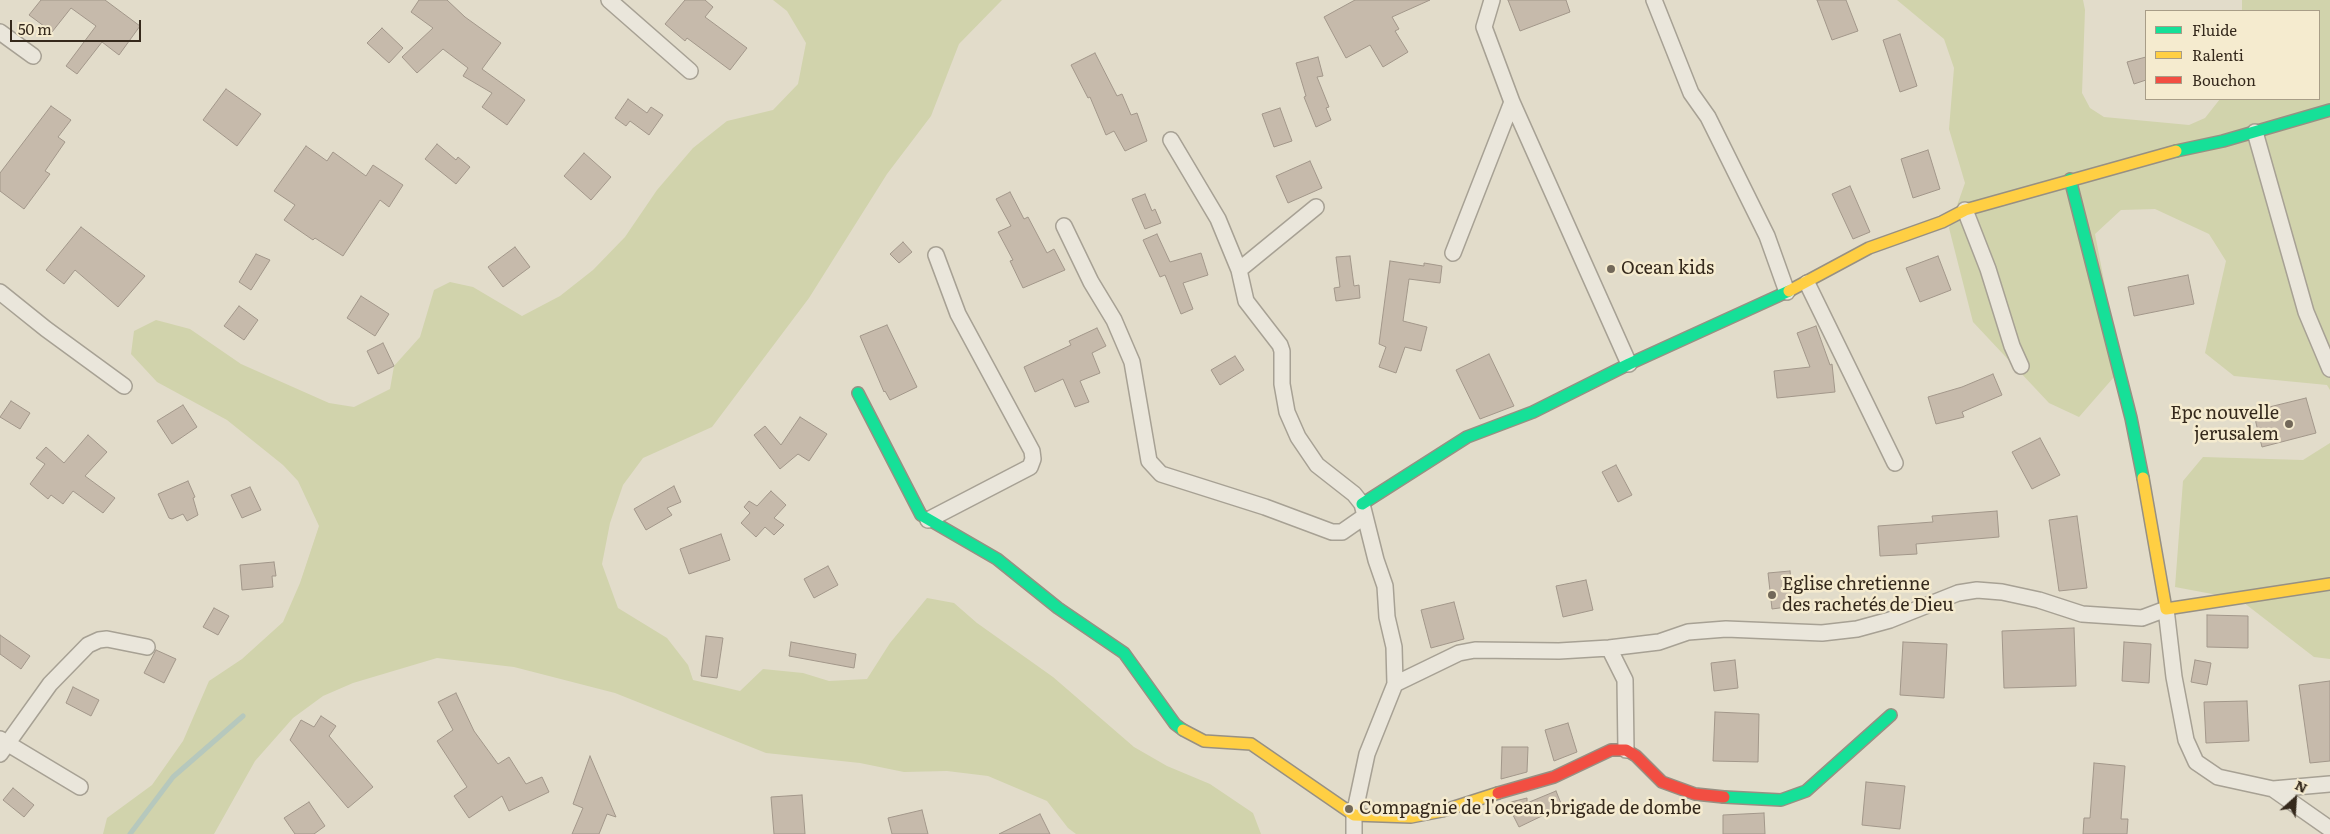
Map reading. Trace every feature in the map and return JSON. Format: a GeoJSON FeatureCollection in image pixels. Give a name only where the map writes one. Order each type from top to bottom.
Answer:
{"type":"FeatureCollection","features":[{"type":"Feature","properties":{"kind":"street"},"geometry":{"type":"LineString","coordinates":[[609,0],[690,71]]}},
{"type":"Feature","properties":{"kind":"street"},"geometry":{"type":"LineString","coordinates":[[1492,0],[1484,27],[1512,102],[1630,364]]}},
{"type":"Feature","properties":{"kind":"street"},"geometry":{"type":"LineString","coordinates":[[1654,0],[1691,93],[1708,117],[1767,236],[1787,292]]}},
{"type":"Feature","properties":{"kind":"street"},"geometry":{"type":"LineString","coordinates":[[0,32],[32,56]]}},
{"type":"Feature","properties":{"kind":"street"},"geometry":{"type":"LineString","coordinates":[[1454,253],[1512,102]]}},
{"type":"Feature","properties":{"kind":"street"},"geometry":{"type":"LineString","coordinates":[[1064,226],[1091,282],[1114,320],[1132,362],[1148,461],[1161,474],[1332,532],[1342,532],[1364,510],[1467,437],[1533,412],[1630,364],[1807,283],[1869,248],[1942,222],[1965,210],[2149,157],[2255,132],[2330,110]]}},
{"type":"Feature","properties":{"kind":"street"},"geometry":{"type":"LineString","coordinates":[[2255,132],[2306,312],[2330,369]]}},
{"type":"Feature","properties":{"kind":"street"},"geometry":{"type":"LineString","coordinates":[[1171,140],[1218,219],[1239,270],[1246,301],[1280,345],[1282,351],[1282,384],[1287,412],[1298,437],[1317,465],[1354,494],[1364,510],[1376,560],[1385,586],[1387,617],[1394,647],[1395,684],[1368,754],[1354,815],[1354,834]]}},
{"type":"Feature","properties":{"kind":"street"},"geometry":{"type":"LineString","coordinates":[[2070,179],[2130,418],[2157,551],[2174,677],[2186,740],[2196,762],[2218,777],[2272,789],[2330,784]]}},
{"type":"Feature","properties":{"kind":"street"},"geometry":{"type":"LineString","coordinates":[[1239,270],[1316,208]]}},
{"type":"Feature","properties":{"kind":"street"},"geometry":{"type":"LineString","coordinates":[[1965,210],[1988,269],[2012,346],[2021,366]]}},
{"type":"Feature","properties":{"kind":"street"},"geometry":{"type":"LineString","coordinates":[[928,520],[1030,467],[1034,459],[1032,451],[958,314],[936,255]]}},
{"type":"Feature","properties":{"kind":"street"},"geometry":{"type":"LineString","coordinates":[[1807,283],[1895,463]]}},
{"type":"Feature","properties":{"kind":"street"},"geometry":{"type":"LineString","coordinates":[[0,292],[46,329],[124,386]]}},
{"type":"Feature","properties":{"kind":"street"},"geometry":{"type":"LineString","coordinates":[[858,394],[914,505],[928,520],[997,559],[1058,608],[1124,653],[1175,724],[1190,735],[1204,741],[1251,744],[1354,815],[1411,817],[1442,811],[1554,777],[1611,750],[1626,750],[1636,756],[1662,782],[1672,787],[1696,794],[1750,800],[1781,800],[1806,791],[1891,715]]}},
{"type":"Feature","properties":{"kind":"street"},"geometry":{"type":"LineString","coordinates":[[1395,684],[1459,653],[1475,650],[1559,651],[1609,648],[1659,642],[1688,632],[1726,629],[1822,633],[1857,629],[1890,620],[1958,593],[1977,590],[2002,592],[2039,600],[2082,614],[2142,618],[2166,608],[2330,584]]}},
{"type":"Feature","properties":{"kind":"street"},"geometry":{"type":"LineString","coordinates":[[80,787],[2,745],[50,684],[88,645],[98,640],[107,639],[147,646]]}},
{"type":"Feature","properties":{"kind":"street"},"geometry":{"type":"LineString","coordinates":[[1609,648],[1625,680],[1626,750]]}},
{"type":"Feature","properties":{"kind":"street"},"geometry":{"type":"LineString","coordinates":[[2272,789],[2330,829]]}},
{"type":"Feature","properties":{"kind":"green space"},"geometry":{"type":"Polygon","coordinates":[[[773,0],[1002,0],[959,44],[931,116],[887,174],[809,298],[712,427],[643,458],[623,485],[610,523],[602,564],[618,608],[667,638],[688,665],[693,680],[740,691],[763,669],[803,673],[829,681],[867,679],[890,643],[927,598],[954,603],[977,623],[1053,677],[1134,747],[1167,766],[1210,784],[1253,813],[1261,834],[1076,834],[1068,828],[1047,801],[988,776],[947,771],[904,772],[860,763],[766,753],[615,693],[514,667],[437,658],[353,683],[323,696],[293,718],[255,761],[214,834],[103,834],[107,818],[152,785],[183,741],[209,681],[242,659],[283,622],[300,583],[319,526],[298,481],[283,465],[227,420],[157,382],[131,354],[134,331],[156,320],[190,329],[241,364],[329,403],[354,407],[390,389],[394,366],[420,337],[434,290],[450,282],[473,287],[522,316],[560,296],[593,270],[625,237],[657,190],[693,148],[727,121],[773,110],[798,84],[806,43],[787,11],[773,0]]]}},
{"type":"Feature","properties":{"kind":"green space"},"geometry":{"type":"Polygon","coordinates":[[[1897,0],[2083,0],[2085,10],[2082,93],[2090,108],[2104,117],[2189,125],[2205,118],[2219,100],[2320,100],[2320,10],[2242,10],[2242,0],[2330,0],[2330,390],[2327,385],[2234,376],[2205,353],[2226,261],[2209,234],[2155,209],[2121,210],[2095,234],[2121,369],[2079,417],[2049,403],[1973,322],[1949,228],[1965,183],[1949,129],[1954,68],[1944,39],[1897,0]]]}},
{"type":"Feature","properties":{"kind":"green space"},"geometry":{"type":"Polygon","coordinates":[[[2330,443],[2330,659],[2314,657],[2239,599],[2175,587],[2183,481],[2203,457],[2303,460],[2330,443]]]}},
{"type":"Feature","properties":{"kind":"building"},"geometry":{"type":"Polygon","coordinates":[[[41,0],[105,0],[140,26],[119,55],[102,42],[77,74],[66,66],[96,26],[71,8],[52,32],[29,15],[41,0]]]}},
{"type":"Feature","properties":{"kind":"building"},"geometry":{"type":"Polygon","coordinates":[[[419,0],[447,0],[465,17],[501,43],[482,69],[525,100],[507,125],[482,107],[492,93],[463,76],[468,68],[443,49],[417,73],[402,57],[433,28],[411,12],[419,0]]]}},
{"type":"Feature","properties":{"kind":"building"},"geometry":{"type":"Polygon","coordinates":[[[685,0],[705,0],[713,7],[705,17],[747,48],[730,70],[687,38],[685,41],[665,24],[685,0]]]}},
{"type":"Feature","properties":{"kind":"building"},"geometry":{"type":"Polygon","coordinates":[[[1355,0],[1430,0],[1392,17],[1399,29],[1395,31],[1408,52],[1383,67],[1370,45],[1346,58],[1324,17],[1355,0]]]}},
{"type":"Feature","properties":{"kind":"building"},"geometry":{"type":"Polygon","coordinates":[[[1508,0],[1566,0],[1570,12],[1520,31],[1508,0]]]}},
{"type":"Feature","properties":{"kind":"building"},"geometry":{"type":"Polygon","coordinates":[[[1817,0],[1846,0],[1858,31],[1832,40],[1817,0]]]}},
{"type":"Feature","properties":{"kind":"building"},"geometry":{"type":"Polygon","coordinates":[[[382,28],[403,48],[389,63],[367,43],[382,28]]]}},
{"type":"Feature","properties":{"kind":"building"},"geometry":{"type":"Polygon","coordinates":[[[1900,34],[1917,86],[1900,92],[1883,40],[1900,34]]]}},
{"type":"Feature","properties":{"kind":"building"},"geometry":{"type":"Polygon","coordinates":[[[1095,53],[1117,96],[1122,94],[1131,115],[1137,113],[1147,141],[1125,151],[1114,131],[1106,135],[1090,97],[1088,98],[1071,65],[1095,53]]]}},
{"type":"Feature","properties":{"kind":"building"},"geometry":{"type":"Polygon","coordinates":[[[1318,57],[1323,76],[1317,77],[1329,107],[1326,108],[1331,120],[1316,127],[1304,97],[1306,96],[1296,63],[1318,57]]]}},
{"type":"Feature","properties":{"kind":"building"},"geometry":{"type":"Polygon","coordinates":[[[2145,57],[2145,80],[2134,84],[2127,62],[2145,57]]]}},
{"type":"Feature","properties":{"kind":"building"},"geometry":{"type":"Polygon","coordinates":[[[226,89],[261,114],[237,146],[203,120],[226,89]]]}},
{"type":"Feature","properties":{"kind":"building"},"geometry":{"type":"Polygon","coordinates":[[[628,99],[647,113],[651,107],[663,115],[649,135],[630,121],[626,126],[615,118],[628,99]]]}},
{"type":"Feature","properties":{"kind":"building"},"geometry":{"type":"Polygon","coordinates":[[[51,106],[71,120],[58,137],[65,142],[45,171],[50,174],[24,209],[0,191],[0,173],[51,106]]]}},
{"type":"Feature","properties":{"kind":"building"},"geometry":{"type":"Polygon","coordinates":[[[1280,108],[1292,141],[1274,147],[1262,114],[1280,108]]]}},
{"type":"Feature","properties":{"kind":"building"},"geometry":{"type":"Polygon","coordinates":[[[437,144],[456,160],[458,157],[470,167],[456,184],[425,159],[437,144]]]}},
{"type":"Feature","properties":{"kind":"building"},"geometry":{"type":"Polygon","coordinates":[[[306,146],[327,161],[333,152],[366,176],[373,165],[403,185],[389,207],[380,200],[343,256],[315,238],[313,240],[284,220],[295,205],[274,191],[306,146]]]}},
{"type":"Feature","properties":{"kind":"building"},"geometry":{"type":"Polygon","coordinates":[[[1928,150],[1940,189],[1913,198],[1901,159],[1928,150]]]}},
{"type":"Feature","properties":{"kind":"building"},"geometry":{"type":"Polygon","coordinates":[[[584,153],[611,177],[591,200],[564,176],[584,153]]]}},
{"type":"Feature","properties":{"kind":"building"},"geometry":{"type":"Polygon","coordinates":[[[1310,161],[1322,188],[1288,203],[1276,176],[1310,161]]]}},
{"type":"Feature","properties":{"kind":"building"},"geometry":{"type":"Polygon","coordinates":[[[1850,186],[1870,232],[1853,239],[1832,194],[1850,186]]]}},
{"type":"Feature","properties":{"kind":"building"},"geometry":{"type":"Polygon","coordinates":[[[1010,192],[1024,219],[1028,217],[1047,253],[1054,249],[1065,270],[1023,288],[1010,261],[1013,260],[998,232],[1011,226],[996,199],[1010,192]]]}},
{"type":"Feature","properties":{"kind":"building"},"geometry":{"type":"Polygon","coordinates":[[[1145,194],[1152,211],[1155,209],[1161,223],[1145,229],[1132,199],[1145,194]]]}},
{"type":"Feature","properties":{"kind":"building"},"geometry":{"type":"Polygon","coordinates":[[[81,227],[145,276],[118,307],[75,270],[64,284],[46,270],[81,227]]]}},
{"type":"Feature","properties":{"kind":"building"},"geometry":{"type":"Polygon","coordinates":[[[1157,234],[1170,262],[1201,253],[1208,275],[1183,283],[1193,309],[1181,314],[1165,275],[1160,277],[1143,240],[1157,234]]]}},
{"type":"Feature","properties":{"kind":"building"},"geometry":{"type":"Polygon","coordinates":[[[903,242],[912,252],[899,263],[890,254],[903,242]]]}},
{"type":"Feature","properties":{"kind":"building"},"geometry":{"type":"Polygon","coordinates":[[[515,247],[530,267],[503,287],[488,267],[515,247]]]}},
{"type":"Feature","properties":{"kind":"building"},"geometry":{"type":"Polygon","coordinates":[[[256,254],[270,260],[251,290],[239,282],[256,254]]]}},
{"type":"Feature","properties":{"kind":"building"},"geometry":{"type":"Polygon","coordinates":[[[1350,256],[1354,286],[1359,285],[1360,298],[1336,301],[1334,288],[1340,287],[1336,257],[1350,256]]]}},
{"type":"Feature","properties":{"kind":"building"},"geometry":{"type":"Polygon","coordinates":[[[1938,256],[1951,290],[1920,302],[1906,268],[1938,256]]]}},
{"type":"Feature","properties":{"kind":"building"},"geometry":{"type":"Polygon","coordinates":[[[1390,261],[1424,266],[1424,263],[1442,266],[1440,283],[1409,279],[1403,321],[1427,327],[1421,351],[1405,347],[1396,373],[1379,367],[1386,347],[1379,344],[1390,261]]]}},
{"type":"Feature","properties":{"kind":"building"},"geometry":{"type":"Polygon","coordinates":[[[2188,275],[2194,304],[2134,316],[2128,287],[2188,275]]]}},
{"type":"Feature","properties":{"kind":"building"},"geometry":{"type":"Polygon","coordinates":[[[361,296],[389,314],[375,336],[347,318],[361,296]]]}},
{"type":"Feature","properties":{"kind":"building"},"geometry":{"type":"Polygon","coordinates":[[[239,306],[258,320],[244,340],[224,326],[239,306]]]}},
{"type":"Feature","properties":{"kind":"building"},"geometry":{"type":"Polygon","coordinates":[[[887,325],[917,387],[890,400],[884,392],[860,336],[887,325]]]}},
{"type":"Feature","properties":{"kind":"building"},"geometry":{"type":"Polygon","coordinates":[[[1816,326],[1830,365],[1832,364],[1835,392],[1777,398],[1774,371],[1810,367],[1797,333],[1816,326]]]}},
{"type":"Feature","properties":{"kind":"building"},"geometry":{"type":"Polygon","coordinates":[[[1097,328],[1106,346],[1092,353],[1100,373],[1080,381],[1089,402],[1075,407],[1063,379],[1035,392],[1024,367],[1071,345],[1069,341],[1097,328]]]}},
{"type":"Feature","properties":{"kind":"building"},"geometry":{"type":"Polygon","coordinates":[[[383,343],[394,366],[378,374],[367,351],[383,343]]]}},
{"type":"Feature","properties":{"kind":"building"},"geometry":{"type":"Polygon","coordinates":[[[1489,354],[1514,406],[1480,419],[1456,370],[1489,354]]]}},
{"type":"Feature","properties":{"kind":"building"},"geometry":{"type":"Polygon","coordinates":[[[1235,356],[1244,370],[1220,385],[1211,370],[1235,356]]]}},
{"type":"Feature","properties":{"kind":"building"},"geometry":{"type":"Polygon","coordinates":[[[1993,374],[2002,395],[1962,412],[1964,417],[1936,424],[1928,397],[1962,387],[1993,374]]]}},
{"type":"Feature","properties":{"kind":"building"},"geometry":{"type":"Polygon","coordinates":[[[2306,398],[2316,433],[2262,447],[2253,411],[2306,398]]]}},
{"type":"Feature","properties":{"kind":"building"},"geometry":{"type":"Polygon","coordinates":[[[11,401],[30,413],[20,429],[0,417],[11,401]]]}},
{"type":"Feature","properties":{"kind":"building"},"geometry":{"type":"Polygon","coordinates":[[[183,405],[197,427],[172,444],[157,421],[183,405]]]}},
{"type":"Feature","properties":{"kind":"building"},"geometry":{"type":"Polygon","coordinates":[[[800,417],[827,434],[809,461],[798,454],[780,469],[754,435],[765,426],[781,445],[800,417]]]}},
{"type":"Feature","properties":{"kind":"building"},"geometry":{"type":"Polygon","coordinates":[[[88,435],[107,452],[85,476],[115,498],[103,513],[73,491],[63,504],[51,495],[48,499],[30,484],[45,464],[36,458],[46,447],[64,463],[88,435]]]}},
{"type":"Feature","properties":{"kind":"building"},"geometry":{"type":"Polygon","coordinates":[[[2040,438],[2060,475],[2032,489],[2012,452],[2040,438]]]}},
{"type":"Feature","properties":{"kind":"building"},"geometry":{"type":"Polygon","coordinates":[[[1616,465],[1632,495],[1618,502],[1602,472],[1616,465]]]}},
{"type":"Feature","properties":{"kind":"building"},"geometry":{"type":"Polygon","coordinates":[[[188,481],[195,497],[193,498],[198,515],[187,521],[183,514],[172,519],[169,518],[158,494],[188,481]]]}},
{"type":"Feature","properties":{"kind":"building"},"geometry":{"type":"Polygon","coordinates":[[[674,486],[681,502],[667,508],[672,515],[646,530],[634,509],[674,486]]]}},
{"type":"Feature","properties":{"kind":"building"},"geometry":{"type":"Polygon","coordinates":[[[250,487],[261,510],[242,518],[231,495],[250,487]]]}},
{"type":"Feature","properties":{"kind":"building"},"geometry":{"type":"Polygon","coordinates":[[[771,491],[786,505],[774,518],[784,525],[774,535],[765,527],[756,537],[741,523],[750,513],[744,507],[749,501],[757,506],[771,491]]]}},
{"type":"Feature","properties":{"kind":"building"},"geometry":{"type":"Polygon","coordinates":[[[1997,511],[1999,537],[1916,544],[1917,554],[1880,556],[1878,526],[1933,522],[1932,516],[1997,511]]]}},
{"type":"Feature","properties":{"kind":"building"},"geometry":{"type":"Polygon","coordinates":[[[2077,516],[2087,588],[2059,591],[2049,520],[2077,516]]]}},
{"type":"Feature","properties":{"kind":"building"},"geometry":{"type":"Polygon","coordinates":[[[721,534],[730,560],[689,574],[680,549],[721,534]]]}},
{"type":"Feature","properties":{"kind":"building"},"geometry":{"type":"Polygon","coordinates":[[[274,562],[276,576],[272,576],[273,587],[242,590],[240,565],[274,562]]]}},
{"type":"Feature","properties":{"kind":"building"},"geometry":{"type":"Polygon","coordinates":[[[828,566],[838,585],[814,598],[804,579],[828,566]]]}},
{"type":"Feature","properties":{"kind":"building"},"geometry":{"type":"Polygon","coordinates":[[[1790,571],[1794,606],[1772,609],[1768,573],[1790,571]]]}},
{"type":"Feature","properties":{"kind":"building"},"geometry":{"type":"Polygon","coordinates":[[[1586,580],[1593,610],[1563,617],[1556,586],[1586,580]]]}},
{"type":"Feature","properties":{"kind":"building"},"geometry":{"type":"Polygon","coordinates":[[[1454,602],[1464,639],[1431,648],[1421,610],[1454,602]]]}},
{"type":"Feature","properties":{"kind":"building"},"geometry":{"type":"Polygon","coordinates":[[[214,608],[229,616],[218,635],[203,627],[214,608]]]}},
{"type":"Feature","properties":{"kind":"building"},"geometry":{"type":"Polygon","coordinates":[[[2207,615],[2248,616],[2248,648],[2207,647],[2207,615]]]}},
{"type":"Feature","properties":{"kind":"building"},"geometry":{"type":"Polygon","coordinates":[[[2074,628],[2076,686],[2004,688],[2002,631],[2074,628]]]}},
{"type":"Feature","properties":{"kind":"building"},"geometry":{"type":"Polygon","coordinates":[[[0,635],[30,656],[21,669],[0,654],[0,635]]]}},
{"type":"Feature","properties":{"kind":"building"},"geometry":{"type":"Polygon","coordinates":[[[706,636],[723,638],[717,678],[701,676],[706,636]]]}},
{"type":"Feature","properties":{"kind":"building"},"geometry":{"type":"Polygon","coordinates":[[[791,642],[856,654],[854,668],[789,656],[791,642]]]}},
{"type":"Feature","properties":{"kind":"building"},"geometry":{"type":"Polygon","coordinates":[[[1903,642],[1947,644],[1944,698],[1900,695],[1903,642]]]}},
{"type":"Feature","properties":{"kind":"building"},"geometry":{"type":"Polygon","coordinates":[[[2124,642],[2151,644],[2149,683],[2122,681],[2124,642]]]}},
{"type":"Feature","properties":{"kind":"building"},"geometry":{"type":"Polygon","coordinates":[[[156,650],[176,659],[164,683],[144,673],[156,650]]]}},
{"type":"Feature","properties":{"kind":"building"},"geometry":{"type":"Polygon","coordinates":[[[1735,660],[1738,688],[1714,691],[1711,663],[1735,660]]]}},
{"type":"Feature","properties":{"kind":"building"},"geometry":{"type":"Polygon","coordinates":[[[2195,660],[2211,663],[2207,685],[2191,682],[2195,660]]]}},
{"type":"Feature","properties":{"kind":"building"},"geometry":{"type":"Polygon","coordinates":[[[2330,681],[2330,761],[2310,763],[2299,685],[2330,681]]]}},
{"type":"Feature","properties":{"kind":"building"},"geometry":{"type":"Polygon","coordinates":[[[73,687],[99,700],[91,716],[66,703],[73,687]]]}},
{"type":"Feature","properties":{"kind":"building"},"geometry":{"type":"Polygon","coordinates":[[[456,693],[474,731],[498,764],[509,757],[526,784],[542,777],[549,792],[509,811],[502,796],[469,818],[454,796],[467,787],[437,741],[453,730],[438,702],[456,693]]]}},
{"type":"Feature","properties":{"kind":"building"},"geometry":{"type":"Polygon","coordinates":[[[2247,701],[2249,741],[2206,743],[2204,702],[2247,701]]]}},
{"type":"Feature","properties":{"kind":"building"},"geometry":{"type":"Polygon","coordinates":[[[1715,712],[1759,714],[1758,762],[1713,761],[1715,712]]]}},
{"type":"Feature","properties":{"kind":"building"},"geometry":{"type":"Polygon","coordinates":[[[321,716],[336,726],[329,736],[373,787],[348,808],[290,740],[301,720],[314,727],[321,716]]]}},
{"type":"Feature","properties":{"kind":"building"},"geometry":{"type":"Polygon","coordinates":[[[1568,723],[1577,752],[1554,761],[1545,730],[1568,723]]]}},
{"type":"Feature","properties":{"kind":"building"},"geometry":{"type":"Polygon","coordinates":[[[1502,747],[1528,747],[1527,772],[1501,779],[1502,747]]]}},
{"type":"Feature","properties":{"kind":"building"},"geometry":{"type":"Polygon","coordinates":[[[590,756],[616,817],[607,814],[599,834],[572,834],[583,808],[573,804],[590,756]]]}},
{"type":"Feature","properties":{"kind":"building"},"geometry":{"type":"Polygon","coordinates":[[[2094,763],[2125,766],[2121,819],[2128,819],[2127,834],[2083,834],[2084,818],[2090,818],[2094,763]]]}},
{"type":"Feature","properties":{"kind":"building"},"geometry":{"type":"Polygon","coordinates":[[[1866,782],[1905,786],[1900,829],[1862,825],[1866,782]]]}},
{"type":"Feature","properties":{"kind":"building"},"geometry":{"type":"Polygon","coordinates":[[[13,788],[34,805],[24,817],[3,800],[13,788]]]}},
{"type":"Feature","properties":{"kind":"building"},"geometry":{"type":"Polygon","coordinates":[[[1556,791],[1564,811],[1547,817],[1546,814],[1519,827],[1507,803],[1527,798],[1527,803],[1556,791]]]}},
{"type":"Feature","properties":{"kind":"building"},"geometry":{"type":"Polygon","coordinates":[[[802,795],[805,834],[774,834],[771,797],[802,795]]]}},
{"type":"Feature","properties":{"kind":"building"},"geometry":{"type":"Polygon","coordinates":[[[309,802],[325,826],[314,834],[295,834],[284,818],[309,802]]]}},
{"type":"Feature","properties":{"kind":"building"},"geometry":{"type":"Polygon","coordinates":[[[922,810],[928,834],[892,834],[888,818],[922,810]]]}},
{"type":"Feature","properties":{"kind":"building"},"geometry":{"type":"Polygon","coordinates":[[[1764,813],[1765,834],[1723,834],[1723,815],[1764,813]]]}},
{"type":"Feature","properties":{"kind":"building"},"geometry":{"type":"Polygon","coordinates":[[[1040,814],[1050,834],[999,834],[1040,814]]]}},
{"type":"Feature","properties":{"kind":"waterway"},"geometry":{"type":"LineString","coordinates":[[130,834],[173,777],[243,716]]}},
{"type":"Feature","properties":{"kind":"traffic: fast"},"geometry":{"type":"LineString","coordinates":[[2176,151],[2223,141],[2330,110]]}},
{"type":"Feature","properties":{"kind":"traffic: fast"},"geometry":{"type":"LineString","coordinates":[[2070,179],[2131,418],[2143,478]]}},
{"type":"Feature","properties":{"kind":"traffic: fast"},"geometry":{"type":"LineString","coordinates":[[1362,504],[1467,437],[1533,412],[1629,364],[1789,291]]}},
{"type":"Feature","properties":{"kind":"traffic: fast"},"geometry":{"type":"LineString","coordinates":[[858,393],[921,515],[997,559],[1058,608],[1124,653],[1175,724],[1183,730]]}},
{"type":"Feature","properties":{"kind":"traffic: fast"},"geometry":{"type":"LineString","coordinates":[[1724,797],[1781,800],[1806,791],[1891,715]]}},
{"type":"Feature","properties":{"kind":"traffic: slow"},"geometry":{"type":"LineString","coordinates":[[1789,291],[1869,248],[1942,222],[1965,210],[2176,151]]}},
{"type":"Feature","properties":{"kind":"traffic: slow"},"geometry":{"type":"LineString","coordinates":[[2143,478],[2166,609],[2330,584]]}},
{"type":"Feature","properties":{"kind":"traffic: slow"},"geometry":{"type":"LineString","coordinates":[[1183,730],[1204,741],[1251,744],[1354,815],[1411,817],[1442,811],[1498,793]]}},
{"type":"Feature","properties":{"kind":"traffic: jam"},"geometry":{"type":"LineString","coordinates":[[1498,793],[1554,777],[1611,750],[1626,750],[1636,756],[1662,782],[1695,794],[1724,797]]}},
{"type":"Feature","properties":{"kind":"place","name":"Ocean kids"},"geometry":{"type":"Point","coordinates":[1611,269]}},
{"type":"Feature","properties":{"kind":"place","name":"Epc nouvelle jerusalem"},"geometry":{"type":"Point","coordinates":[2289,424]}},
{"type":"Feature","properties":{"kind":"place","name":"Eglise chretienne des rachetés de Dieu"},"geometry":{"type":"Point","coordinates":[1772,595]}},
{"type":"Feature","properties":{"kind":"place","name":"Compagnie de l'ocean,brigade de dombe"},"geometry":{"type":"Point","coordinates":[1349,809]}}]}
